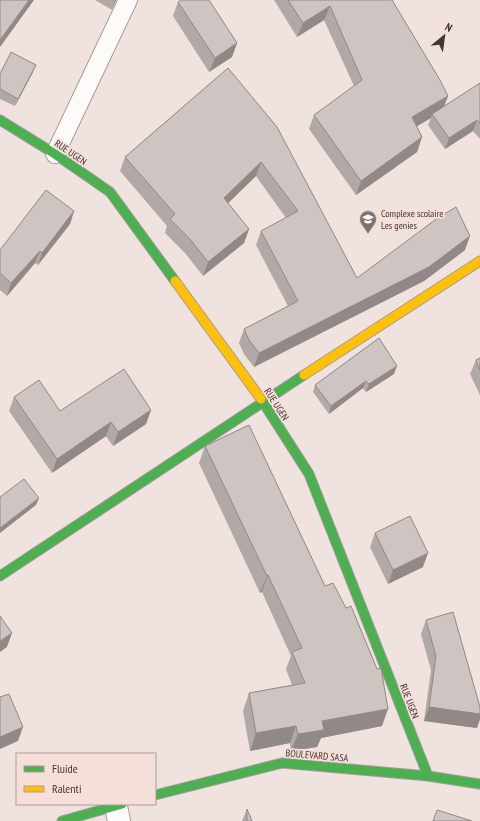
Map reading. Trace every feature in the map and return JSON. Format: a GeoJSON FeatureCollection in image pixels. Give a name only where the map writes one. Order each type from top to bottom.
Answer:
{"type":"FeatureCollection","features":[{"type":"Feature","properties":{"kind":"street","name":"RUE UGEN"},"geometry":{"type":"LineString","coordinates":[[0,120],[55,154],[110,192],[263,401],[309,474],[428,776]]}},
{"type":"Feature","properties":{"kind":"street"},"geometry":{"type":"LineString","coordinates":[[0,576],[263,401],[480,262]]}},
{"type":"Feature","properties":{"kind":"street","name":"BOULEVARD SASA"},"geometry":{"type":"LineString","coordinates":[[156,796],[282,763],[428,776],[480,784]]}},
{"type":"Feature","properties":{"kind":"street"},"geometry":{"type":"LineString","coordinates":[[62,821],[119,810]]}},
{"type":"Feature","properties":{"kind":"lane"},"geometry":{"type":"LineString","coordinates":[[55,154],[128,0]]}},
{"type":"Feature","properties":{"kind":"building"},"geometry":{"type":"Polygon","coordinates":[[[0,0],[29,0],[0,40],[0,0]]]}},
{"type":"Feature","properties":{"kind":"building"},"geometry":{"type":"Polygon","coordinates":[[[181,0],[209,0],[237,43],[215,58],[178,2],[181,0]]]}},
{"type":"Feature","properties":{"kind":"building"},"geometry":{"type":"Polygon","coordinates":[[[288,0],[392,0],[448,96],[412,117],[422,137],[361,181],[314,115],[362,80],[330,6],[303,23],[288,0]]]}},
{"type":"Feature","properties":{"kind":"building"},"geometry":{"type":"Polygon","coordinates":[[[11,52],[36,65],[18,99],[0,89],[0,74],[11,52]]]}},
{"type":"Feature","properties":{"kind":"building"},"geometry":{"type":"Polygon","coordinates":[[[228,68],[277,127],[357,278],[439,217],[456,207],[470,236],[429,267],[259,353],[249,340],[244,329],[298,301],[261,231],[298,211],[261,162],[224,198],[249,229],[208,262],[190,239],[170,219],[175,214],[125,157],[228,68]]]}},
{"type":"Feature","properties":{"kind":"building"},"geometry":{"type":"Polygon","coordinates":[[[480,83],[480,123],[477,120],[449,138],[432,114],[480,83]]]}},
{"type":"Feature","properties":{"kind":"building"},"geometry":{"type":"Polygon","coordinates":[[[46,190],[74,211],[42,253],[40,251],[11,283],[0,273],[0,250],[46,190]]]}},
{"type":"Feature","properties":{"kind":"building"},"geometry":{"type":"Polygon","coordinates":[[[379,338],[397,366],[369,384],[366,381],[331,406],[315,385],[379,338]]]}},
{"type":"Feature","properties":{"kind":"building"},"geometry":{"type":"Polygon","coordinates":[[[480,358],[480,370],[476,360],[480,358]]]}},
{"type":"Feature","properties":{"kind":"building"},"geometry":{"type":"Polygon","coordinates":[[[124,369],[151,410],[118,432],[111,422],[57,459],[14,397],[39,380],[60,411],[124,369]]]}},
{"type":"Feature","properties":{"kind":"building"},"geometry":{"type":"Polygon","coordinates":[[[249,425],[325,586],[333,583],[346,608],[351,606],[377,669],[381,668],[388,709],[322,721],[324,730],[298,734],[296,726],[256,733],[249,693],[305,683],[292,652],[302,648],[205,446],[249,425]]]}},
{"type":"Feature","properties":{"kind":"building"},"geometry":{"type":"Polygon","coordinates":[[[24,479],[39,498],[0,528],[0,497],[24,479]]]}},
{"type":"Feature","properties":{"kind":"building"},"geometry":{"type":"Polygon","coordinates":[[[410,516],[428,553],[393,570],[375,533],[410,516]]]}},
{"type":"Feature","properties":{"kind":"building"},"geometry":{"type":"Polygon","coordinates":[[[453,612],[480,707],[480,714],[429,707],[436,656],[426,620],[453,612]]]}},
{"type":"Feature","properties":{"kind":"building"},"geometry":{"type":"Polygon","coordinates":[[[0,616],[12,633],[0,641],[0,616]]]}},
{"type":"Feature","properties":{"kind":"building"},"geometry":{"type":"Polygon","coordinates":[[[9,694],[23,727],[0,737],[0,697],[9,694]]]}},
{"type":"Feature","properties":{"kind":"building"},"geometry":{"type":"Polygon","coordinates":[[[247,809],[252,821],[247,821],[247,809]]]}},
{"type":"Feature","properties":{"kind":"building"},"geometry":{"type":"Polygon","coordinates":[[[437,810],[472,821],[433,821],[437,810]]]}},
{"type":"Feature","properties":{"kind":"traffic: fast"},"geometry":{"type":"LineString","coordinates":[[0,120],[55,154],[110,192],[175,281]]}},
{"type":"Feature","properties":{"kind":"traffic: fast"},"geometry":{"type":"LineString","coordinates":[[0,576],[304,375]]}},
{"type":"Feature","properties":{"kind":"traffic: fast"},"geometry":{"type":"LineString","coordinates":[[261,399],[309,474],[428,776]]}},
{"type":"Feature","properties":{"kind":"traffic: fast"},"geometry":{"type":"LineString","coordinates":[[156,795],[282,763],[428,776],[480,784]]}},
{"type":"Feature","properties":{"kind":"traffic: fast"},"geometry":{"type":"LineString","coordinates":[[62,821],[118,805]]}},
{"type":"Feature","properties":{"kind":"traffic: slow"},"geometry":{"type":"LineString","coordinates":[[304,375],[480,261]]}},
{"type":"Feature","properties":{"kind":"traffic: slow"},"geometry":{"type":"LineString","coordinates":[[175,281],[261,399]]}},
{"type":"Feature","properties":{"kind":"place","name":"Complexe scolaire Les genies"},"geometry":{"type":"Point","coordinates":[368,234]}}]}
